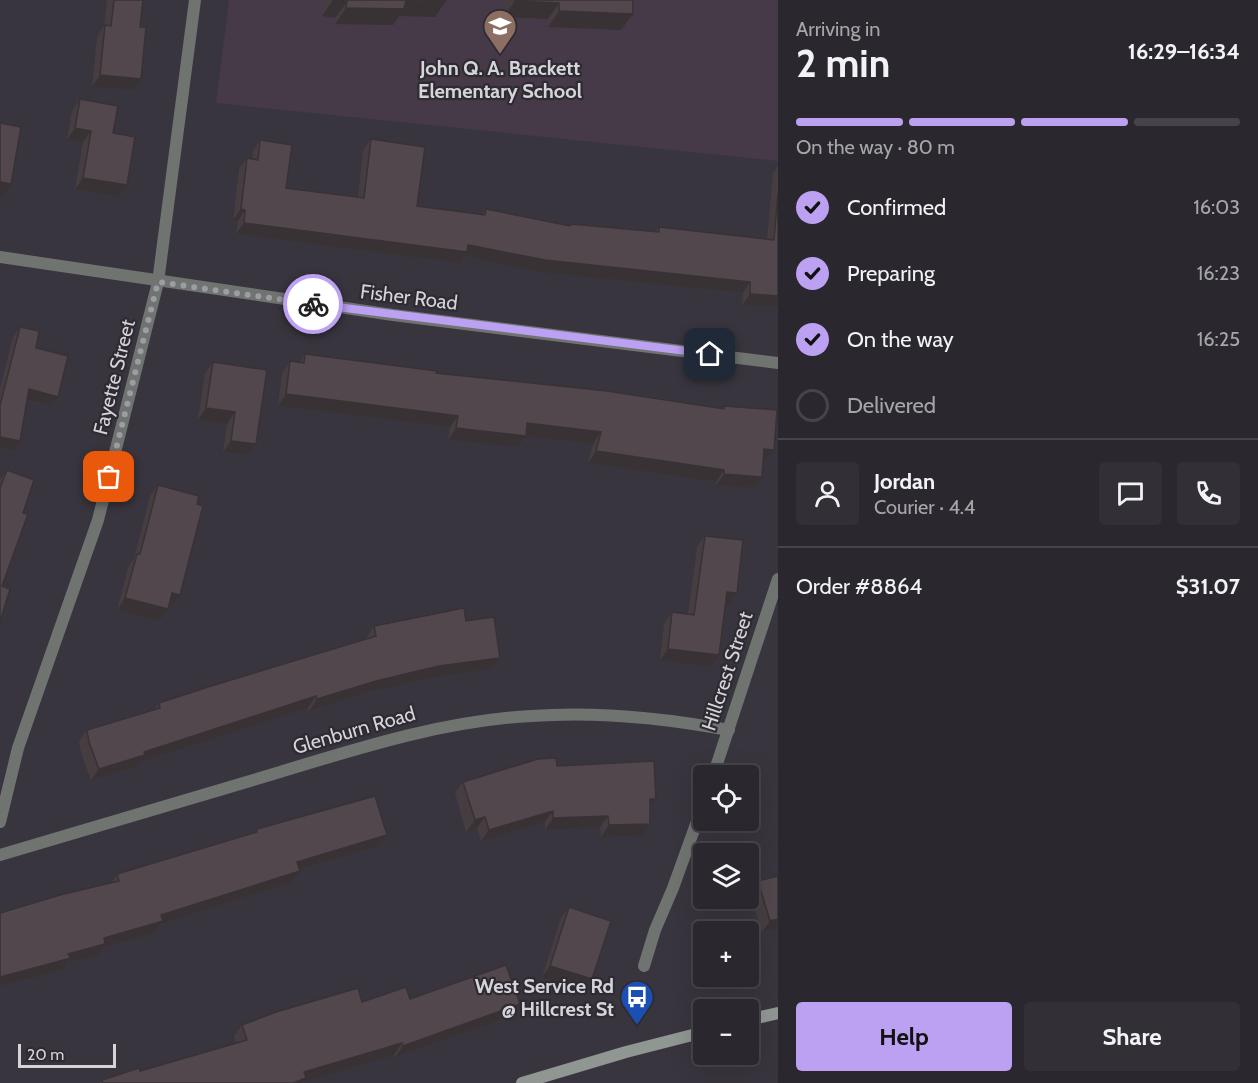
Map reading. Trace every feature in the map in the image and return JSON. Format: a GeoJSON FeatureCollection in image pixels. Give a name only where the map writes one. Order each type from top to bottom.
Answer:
{"type":"FeatureCollection","features":[{"type":"Feature","properties":{"kind":"main road"},"geometry":{"type":"LineString","coordinates":[[759,1017],[778,1013]]}},
{"type":"Feature","properties":{"kind":"main road"},"geometry":{"type":"LineString","coordinates":[[522,1083],[693,1035]]}},
{"type":"Feature","properties":{"kind":"street","name":"Fayette Street"},"geometry":{"type":"LineString","coordinates":[[0,822],[18,748],[98,520],[158,282],[195,0]]}},
{"type":"Feature","properties":{"kind":"street","name":"Fisher Road"},"geometry":{"type":"LineString","coordinates":[[0,257],[393,315],[778,363]]}},
{"type":"Feature","properties":{"kind":"street","name":"Hillcrest Street"},"geometry":{"type":"LineString","coordinates":[[717,765],[778,579]]}},
{"type":"Feature","properties":{"kind":"street","name":"Glenburn Road"},"geometry":{"type":"LineString","coordinates":[[0,855],[351,750],[444,726],[531,716],[589,714],[672,721],[729,730]]}},
{"type":"Feature","properties":{"kind":"street"},"geometry":{"type":"LineString","coordinates":[[644,966],[655,930],[693,831]]}},
{"type":"Feature","properties":{"kind":"shaded area","name":"John Q. A. Brackett Elementary School"},"geometry":{"type":"Polygon","coordinates":[[[229,0],[778,0],[778,161],[216,103],[229,0]]]}},
{"type":"Feature","properties":{"kind":"building"},"geometry":{"type":"Polygon","coordinates":[[[114,0],[143,0],[140,27],[146,27],[141,79],[100,75],[105,25],[111,26],[114,0]]]}},
{"type":"Feature","properties":{"kind":"building"},"geometry":{"type":"Polygon","coordinates":[[[334,0],[406,0],[404,9],[346,8],[347,2],[334,0]]]}},
{"type":"Feature","properties":{"kind":"building"},"geometry":{"type":"Polygon","coordinates":[[[515,0],[633,0],[633,14],[559,11],[559,3],[515,0]]]}},
{"type":"Feature","properties":{"kind":"building"},"geometry":{"type":"Polygon","coordinates":[[[80,99],[118,106],[113,133],[135,137],[127,185],[83,178],[91,131],[75,128],[80,99]]]}},
{"type":"Feature","properties":{"kind":"building"},"geometry":{"type":"Polygon","coordinates":[[[0,123],[21,127],[11,184],[0,182],[0,123]]]}},
{"type":"Feature","properties":{"kind":"building"},"geometry":{"type":"Polygon","coordinates":[[[371,139],[425,147],[417,206],[485,215],[486,209],[570,226],[571,224],[659,232],[659,227],[774,240],[778,193],[778,296],[750,294],[750,282],[545,260],[468,245],[467,252],[244,223],[245,210],[241,209],[247,158],[258,160],[260,140],[292,145],[286,188],[364,198],[371,139]]]}},
{"type":"Feature","properties":{"kind":"building"},"geometry":{"type":"Polygon","coordinates":[[[20,327],[39,331],[36,348],[68,356],[58,397],[29,389],[20,441],[0,437],[0,405],[20,327]]]}},
{"type":"Feature","properties":{"kind":"building"},"geometry":{"type":"Polygon","coordinates":[[[305,354],[437,371],[436,373],[607,391],[724,409],[724,406],[777,410],[774,450],[764,449],[762,477],[724,474],[724,470],[596,451],[601,432],[527,423],[526,436],[456,428],[458,416],[286,394],[290,361],[304,363],[305,354]]]}},
{"type":"Feature","properties":{"kind":"building"},"geometry":{"type":"Polygon","coordinates":[[[213,362],[267,370],[256,444],[231,441],[235,412],[206,408],[213,362]]]}},
{"type":"Feature","properties":{"kind":"building"},"geometry":{"type":"Polygon","coordinates":[[[7,470],[34,480],[23,513],[28,514],[2,586],[10,589],[0,622],[0,488],[7,470]]]}},
{"type":"Feature","properties":{"kind":"building"},"geometry":{"type":"Polygon","coordinates":[[[158,485],[199,496],[197,504],[203,506],[180,595],[172,593],[168,609],[125,598],[137,554],[140,554],[158,485]]]}},
{"type":"Feature","properties":{"kind":"building"},"geometry":{"type":"Polygon","coordinates":[[[705,536],[743,540],[737,593],[727,592],[719,655],[668,649],[672,612],[694,615],[705,536]]]}},
{"type":"Feature","properties":{"kind":"building"},"geometry":{"type":"Polygon","coordinates":[[[464,608],[466,621],[494,617],[500,658],[439,666],[376,681],[317,699],[316,696],[99,769],[87,730],[160,708],[159,703],[208,687],[376,636],[374,626],[464,608]]]}},
{"type":"Feature","properties":{"kind":"building"},"geometry":{"type":"Polygon","coordinates":[[[556,758],[557,766],[654,761],[656,799],[650,799],[650,824],[609,825],[608,816],[553,818],[553,811],[489,830],[485,817],[475,820],[463,782],[538,759],[556,758]]]}},
{"type":"Feature","properties":{"kind":"building"},"geometry":{"type":"Polygon","coordinates":[[[375,796],[387,835],[297,862],[300,871],[161,915],[163,921],[104,938],[105,944],[68,954],[71,958],[0,977],[0,913],[60,895],[119,881],[117,874],[257,832],[257,829],[375,796]]]}},
{"type":"Feature","properties":{"kind":"building"},"geometry":{"type":"Polygon","coordinates":[[[778,876],[778,919],[770,921],[759,881],[778,876]]]}},
{"type":"Feature","properties":{"kind":"building"},"geometry":{"type":"Polygon","coordinates":[[[569,907],[611,921],[592,979],[550,966],[569,907]]]}},
{"type":"Feature","properties":{"kind":"building"},"geometry":{"type":"Polygon","coordinates":[[[506,965],[520,1004],[403,1046],[402,1043],[304,1072],[306,1078],[293,1083],[103,1083],[102,1080],[247,1040],[242,1025],[276,1012],[358,988],[362,1002],[406,987],[410,999],[506,965]]]}},
{"type":"Feature","properties":{"kind":"way so far"},"geometry":{"type":"LineString","coordinates":[[109,477],[158,282],[313,304]]}},
{"type":"Feature","properties":{"kind":"place","name":"John Q. A. Brackett Elementary School"},"geometry":{"type":"Point","coordinates":[500,55]}},
{"type":"Feature","properties":{"kind":"place","name":"West Service Rd @ Hillcrest St"},"geometry":{"type":"Point","coordinates":[637,1026]}},
{"type":"Feature","properties":{"kind":"route"},"geometry":{"type":"LineString","coordinates":[[313,304],[710,354]]}}]}
